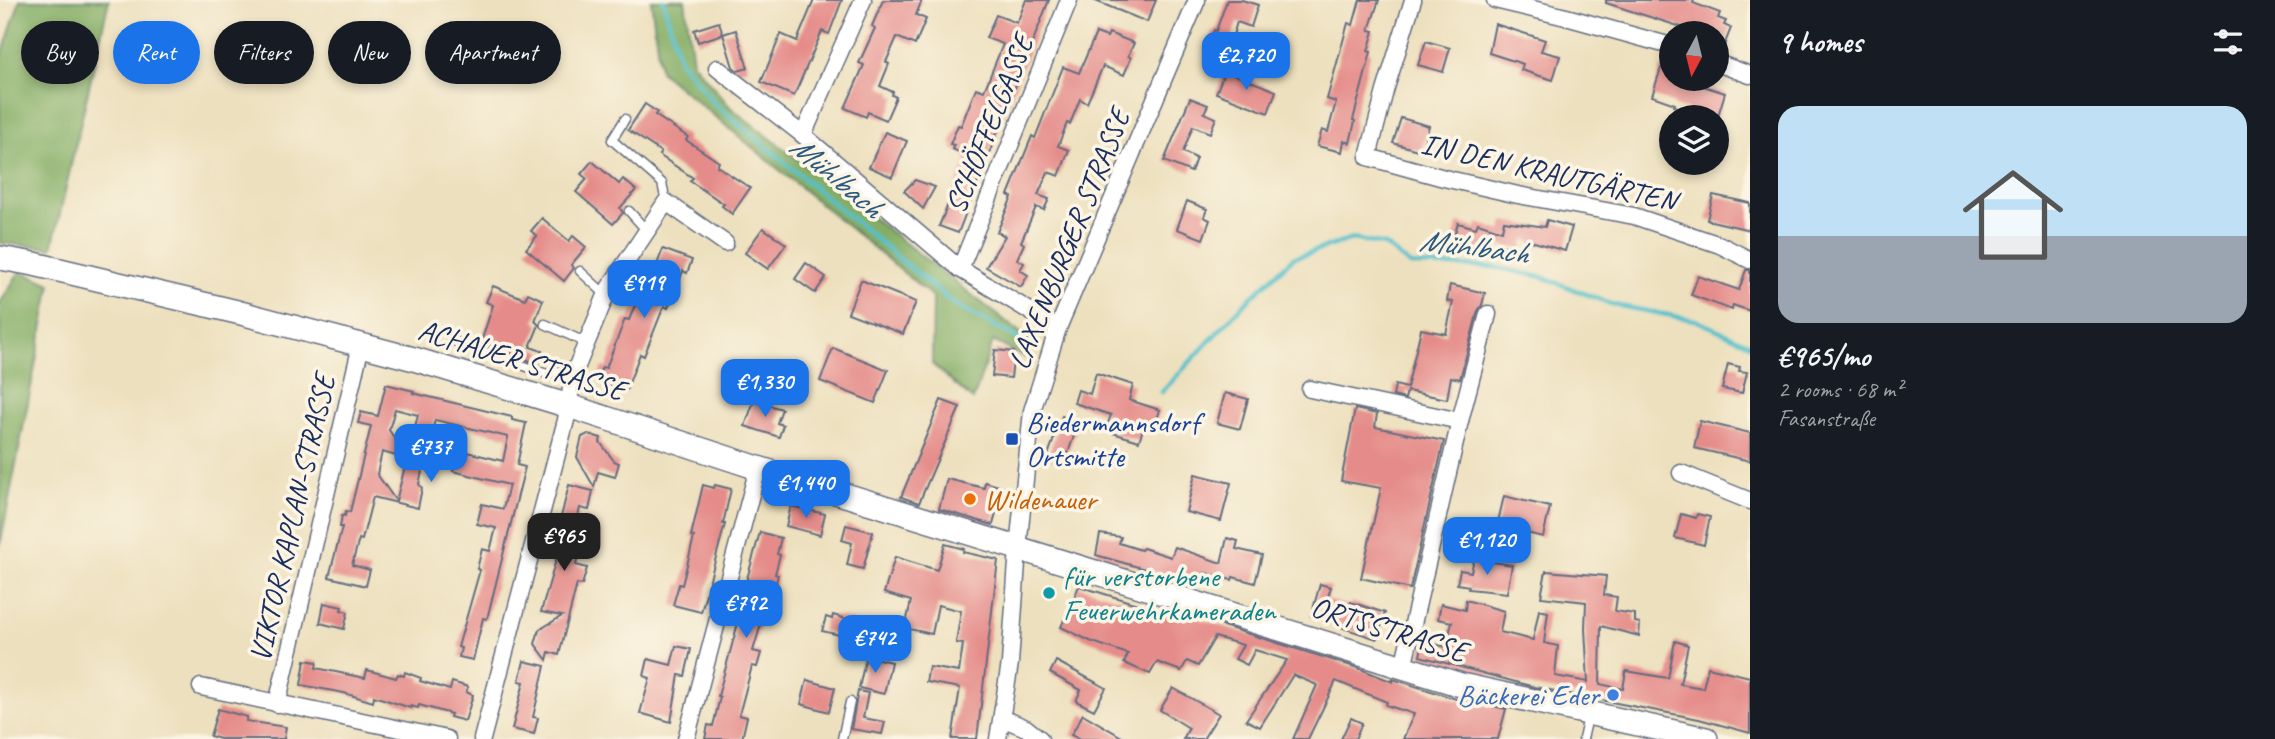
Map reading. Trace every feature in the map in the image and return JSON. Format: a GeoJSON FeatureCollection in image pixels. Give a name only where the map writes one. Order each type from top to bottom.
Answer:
{"type":"FeatureCollection","features":[{"type":"Feature","properties":{"kind":"street"},"geometry":{"type":"LineString","coordinates":[[803,135],[863,0]]}},
{"type":"Feature","properties":{"kind":"street","name":"SCHÖFFELGASSE"},"geometry":{"type":"LineString","coordinates":[[960,269],[1069,0]]}},
{"type":"Feature","properties":{"kind":"street","name":"LAXENBURGER STRASSE"},"geometry":{"type":"LineString","coordinates":[[998,739],[1010,663],[1032,411],[1058,328],[1196,0]]}},
{"type":"Feature","properties":{"kind":"street","name":"IN DEN KRAUTGÄRTEN"},"geometry":{"type":"LineString","coordinates":[[1413,0],[1368,157],[1494,189],[1634,216],[1720,245],[1750,260]]}},
{"type":"Feature","properties":{"kind":"street"},"geometry":{"type":"LineString","coordinates":[[1495,0],[1659,43]]}},
{"type":"Feature","properties":{"kind":"street"},"geometry":{"type":"LineString","coordinates":[[1566,17],[1571,0]]}},
{"type":"Feature","properties":{"kind":"street"},"geometry":{"type":"LineString","coordinates":[[1729,67],[1750,75]]}},
{"type":"Feature","properties":{"kind":"street"},"geometry":{"type":"LineString","coordinates":[[717,68],[803,135],[960,269],[1058,328]]}},
{"type":"Feature","properties":{"kind":"street"},"geometry":{"type":"LineString","coordinates":[[482,739],[569,406],[573,376],[606,295],[666,202],[724,243]]}},
{"type":"Feature","properties":{"kind":"street","name":"ACHAUER STRASSE"},"geometry":{"type":"LineString","coordinates":[[0,258],[237,312],[414,359],[1018,548]]}},
{"type":"Feature","properties":{"kind":"street"},"geometry":{"type":"LineString","coordinates":[[1403,667],[1460,421],[1488,314]]}},
{"type":"Feature","properties":{"kind":"street","name":"VIKTOR KAPLAN-STRASSE"},"geometry":{"type":"LineString","coordinates":[[277,704],[361,345]]}},
{"type":"Feature","properties":{"kind":"street"},"geometry":{"type":"LineString","coordinates":[[1310,389],[1460,421]]}},
{"type":"Feature","properties":{"kind":"street"},"geometry":{"type":"LineString","coordinates":[[686,739],[758,468]]}},
{"type":"Feature","properties":{"kind":"street"},"geometry":{"type":"LineString","coordinates":[[1681,473],[1750,501]]}},
{"type":"Feature","properties":{"kind":"street","name":"ORTSSTRASSE"},"geometry":{"type":"LineString","coordinates":[[1018,548],[1461,685],[1706,739]]}},
{"type":"Feature","properties":{"kind":"street"},"geometry":{"type":"LineString","coordinates":[[201,687],[447,739]]}},
{"type":"Feature","properties":{"kind":"street"},"geometry":{"type":"LineString","coordinates":[[1002,718],[1026,728],[1040,739]]}},
{"type":"Feature","properties":{"kind":"lane"},"geometry":{"type":"LineString","coordinates":[[625,119],[612,140],[662,183],[666,202]]}},
{"type":"Feature","properties":{"kind":"lane"},"geometry":{"type":"LineString","coordinates":[[629,211],[647,231]]}},
{"type":"Feature","properties":{"kind":"lane"},"geometry":{"type":"LineString","coordinates":[[580,271],[606,295]]}},
{"type":"Feature","properties":{"kind":"lane"},"geometry":{"type":"LineString","coordinates":[[545,324],[587,343]]}},
{"type":"Feature","properties":{"kind":"lane"},"geometry":{"type":"LineString","coordinates":[[451,340],[547,374],[558,370],[573,376]]}},
{"type":"Feature","properties":{"kind":"lane"},"geometry":{"type":"LineString","coordinates":[[842,739],[850,702]]}},
{"type":"Feature","properties":{"kind":"lane"},"geometry":{"type":"LineString","coordinates":[[1583,739],[1589,714]]}},
{"type":"Feature","properties":{"kind":"green space"},"geometry":{"type":"Polygon","coordinates":[[[20,0],[109,0],[99,44],[99,21],[21,21],[21,84],[90,84],[52,248],[0,243],[0,61],[20,0]]]}},
{"type":"Feature","properties":{"kind":"green space"},"geometry":{"type":"Polygon","coordinates":[[[651,0],[685,0],[693,63],[730,107],[1031,341],[1027,358],[993,341],[973,400],[932,364],[933,297],[660,71],[651,0]]]}},
{"type":"Feature","properties":{"kind":"green space"},"geometry":{"type":"Polygon","coordinates":[[[20,271],[51,284],[0,546],[0,303],[20,271]]]}},
{"type":"Feature","properties":{"kind":"building"},"geometry":{"type":"Polygon","coordinates":[[[814,0],[842,0],[829,34],[822,31],[794,96],[761,82],[781,34],[797,41],[814,0]]]}},
{"type":"Feature","properties":{"kind":"building"},"geometry":{"type":"Polygon","coordinates":[[[883,0],[922,0],[916,15],[926,19],[915,45],[897,37],[886,62],[889,64],[880,86],[893,92],[892,95],[896,97],[886,120],[868,112],[866,117],[845,108],[864,65],[859,63],[875,28],[872,26],[883,0]]]}},
{"type":"Feature","properties":{"kind":"building"},"geometry":{"type":"Polygon","coordinates":[[[1026,0],[1049,0],[958,233],[939,226],[967,159],[966,155],[952,149],[954,145],[950,144],[958,125],[961,126],[976,88],[984,91],[1003,44],[986,38],[996,15],[1017,23],[1026,0]]]}},
{"type":"Feature","properties":{"kind":"building"},"geometry":{"type":"Polygon","coordinates":[[[1093,0],[1156,0],[1147,22],[1093,0]]]}},
{"type":"Feature","properties":{"kind":"building"},"geometry":{"type":"Polygon","coordinates":[[[1227,0],[1242,0],[1258,5],[1251,27],[1237,22],[1226,58],[1206,50],[1227,0]]]}},
{"type":"Feature","properties":{"kind":"building"},"geometry":{"type":"Polygon","coordinates":[[[1360,0],[1379,0],[1369,30],[1374,31],[1368,51],[1371,52],[1353,120],[1355,121],[1350,143],[1344,141],[1342,152],[1317,146],[1322,130],[1328,132],[1336,102],[1327,99],[1348,23],[1353,25],[1360,0]]]}},
{"type":"Feature","properties":{"kind":"building"},"geometry":{"type":"Polygon","coordinates":[[[1606,0],[1694,0],[1693,3],[1720,13],[1718,18],[1726,21],[1662,21],[1606,3],[1606,0]]]}},
{"type":"Feature","properties":{"kind":"building"},"geometry":{"type":"Polygon","coordinates":[[[719,22],[723,34],[698,42],[694,30],[719,22]]]}},
{"type":"Feature","properties":{"kind":"building"},"geometry":{"type":"Polygon","coordinates":[[[1495,24],[1545,40],[1541,51],[1560,56],[1553,80],[1521,70],[1523,64],[1489,53],[1495,24]]]}},
{"type":"Feature","properties":{"kind":"building"},"geometry":{"type":"Polygon","coordinates":[[[736,30],[748,68],[738,71],[733,67],[723,34],[736,30]]]}},
{"type":"Feature","properties":{"kind":"building"},"geometry":{"type":"Polygon","coordinates":[[[1096,33],[1107,37],[1109,33],[1134,43],[1128,56],[1131,58],[1124,75],[1103,66],[1087,103],[1080,99],[1070,124],[1067,123],[1058,146],[1069,150],[1059,176],[1048,172],[1038,195],[1049,199],[1044,210],[1036,207],[1021,242],[1024,244],[1017,259],[1024,263],[1020,270],[1028,275],[1021,287],[986,267],[1005,236],[997,232],[1012,197],[1008,195],[1032,136],[1035,138],[1063,67],[1079,73],[1096,33]]]}},
{"type":"Feature","properties":{"kind":"building"},"geometry":{"type":"Polygon","coordinates":[[[1426,41],[1450,48],[1443,72],[1418,65],[1426,41]]]}},
{"type":"Feature","properties":{"kind":"building"},"geometry":{"type":"Polygon","coordinates":[[[1225,71],[1276,91],[1268,113],[1216,93],[1225,71]]]}},
{"type":"Feature","properties":{"kind":"building"},"geometry":{"type":"Polygon","coordinates":[[[1659,74],[1659,91],[1725,93],[1721,105],[1674,105],[1652,96],[1659,74]]]}},
{"type":"Feature","properties":{"kind":"building"},"geometry":{"type":"Polygon","coordinates":[[[1190,98],[1208,105],[1204,113],[1216,118],[1210,133],[1193,126],[1183,152],[1196,158],[1191,172],[1164,161],[1190,98]]]}},
{"type":"Feature","properties":{"kind":"building"},"geometry":{"type":"Polygon","coordinates":[[[645,104],[657,112],[655,115],[688,137],[686,140],[719,162],[717,166],[750,188],[732,214],[722,206],[724,204],[690,181],[693,178],[659,155],[661,152],[628,130],[645,104]]]}},
{"type":"Feature","properties":{"kind":"building"},"geometry":{"type":"Polygon","coordinates":[[[1401,118],[1429,126],[1421,151],[1393,143],[1401,118]]]}},
{"type":"Feature","properties":{"kind":"building"},"geometry":{"type":"Polygon","coordinates":[[[885,132],[907,141],[892,177],[869,167],[885,132]]]}},
{"type":"Feature","properties":{"kind":"building"},"geometry":{"type":"Polygon","coordinates":[[[592,161],[619,184],[623,179],[636,190],[620,208],[623,213],[613,224],[576,192],[587,179],[581,174],[592,161]]]}},
{"type":"Feature","properties":{"kind":"building"},"geometry":{"type":"Polygon","coordinates":[[[915,180],[935,187],[923,209],[904,191],[915,180]]]}},
{"type":"Feature","properties":{"kind":"building"},"geometry":{"type":"Polygon","coordinates":[[[1713,195],[1750,203],[1750,230],[1707,220],[1713,195]]]}},
{"type":"Feature","properties":{"kind":"building"},"geometry":{"type":"Polygon","coordinates":[[[1187,201],[1207,209],[1204,217],[1210,220],[1203,239],[1177,229],[1187,201]]]}},
{"type":"Feature","properties":{"kind":"building"},"geometry":{"type":"Polygon","coordinates":[[[542,218],[569,241],[573,236],[586,247],[571,265],[574,268],[564,281],[526,249],[537,236],[531,231],[542,218]]]}},
{"type":"Feature","properties":{"kind":"building"},"geometry":{"type":"Polygon","coordinates":[[[1547,220],[1572,227],[1565,251],[1524,239],[1523,249],[1497,245],[1496,252],[1478,252],[1452,243],[1458,223],[1476,228],[1478,223],[1502,231],[1504,221],[1545,227],[1547,220]]]}},
{"type":"Feature","properties":{"kind":"building"},"geometry":{"type":"Polygon","coordinates":[[[763,228],[786,244],[768,269],[745,253],[763,228]]]}},
{"type":"Feature","properties":{"kind":"building"},"geometry":{"type":"Polygon","coordinates":[[[663,249],[692,260],[687,273],[683,271],[668,308],[664,306],[644,356],[640,354],[626,391],[597,379],[602,367],[606,368],[625,319],[629,320],[644,283],[649,285],[663,249]]]}},
{"type":"Feature","properties":{"kind":"building"},"geometry":{"type":"Polygon","coordinates":[[[806,263],[826,277],[815,293],[795,279],[806,263]]]}},
{"type":"Feature","properties":{"kind":"building"},"geometry":{"type":"Polygon","coordinates":[[[1746,270],[1750,270],[1750,311],[1733,305],[1732,310],[1691,295],[1698,276],[1739,290],[1746,270]]]}},
{"type":"Feature","properties":{"kind":"building"},"geometry":{"type":"Polygon","coordinates":[[[861,280],[916,302],[903,334],[848,313],[861,280]]]}},
{"type":"Feature","properties":{"kind":"building"},"geometry":{"type":"Polygon","coordinates":[[[1450,285],[1485,293],[1460,379],[1451,377],[1447,399],[1407,391],[1405,399],[1393,396],[1395,385],[1407,388],[1421,329],[1446,334],[1453,302],[1447,301],[1450,285]]]}},
{"type":"Feature","properties":{"kind":"building"},"geometry":{"type":"Polygon","coordinates":[[[493,286],[525,299],[528,293],[543,300],[535,321],[539,325],[530,347],[542,351],[538,364],[481,342],[493,305],[486,302],[493,286]]]}},
{"type":"Feature","properties":{"kind":"building"},"geometry":{"type":"Polygon","coordinates":[[[833,348],[888,370],[875,403],[820,381],[833,348]]]}},
{"type":"Feature","properties":{"kind":"building"},"geometry":{"type":"Polygon","coordinates":[[[995,350],[1014,352],[1011,378],[992,376],[995,350]]]}},
{"type":"Feature","properties":{"kind":"building"},"geometry":{"type":"Polygon","coordinates":[[[1728,364],[1740,367],[1739,371],[1747,372],[1742,393],[1722,389],[1728,364]]]}},
{"type":"Feature","properties":{"kind":"building"},"geometry":{"type":"Polygon","coordinates":[[[1096,373],[1133,385],[1129,400],[1160,410],[1154,429],[1144,426],[1139,441],[1113,433],[1115,428],[1107,426],[1111,415],[1074,403],[1078,390],[1090,394],[1096,373]]]}},
{"type":"Feature","properties":{"kind":"building"},"geometry":{"type":"Polygon","coordinates":[[[386,384],[526,423],[517,465],[525,467],[487,619],[483,618],[473,660],[459,657],[461,648],[458,647],[480,570],[477,569],[482,549],[490,551],[496,528],[477,524],[482,504],[503,509],[509,485],[453,471],[459,450],[503,461],[508,437],[435,420],[430,440],[433,444],[429,464],[424,463],[419,484],[422,488],[418,508],[373,497],[362,540],[359,539],[352,565],[370,570],[366,586],[329,577],[342,527],[342,515],[345,516],[346,511],[350,512],[371,426],[358,423],[361,412],[378,416],[386,384]],[[395,409],[389,430],[407,457],[418,415],[395,409]],[[382,452],[377,474],[396,501],[407,459],[382,452]]]}},
{"type":"Feature","properties":{"kind":"building"},"geometry":{"type":"Polygon","coordinates":[[[1225,393],[1248,399],[1240,429],[1217,423],[1225,393]]]}},
{"type":"Feature","properties":{"kind":"building"},"geometry":{"type":"Polygon","coordinates":[[[941,400],[960,407],[919,503],[901,497],[941,400]]]}},
{"type":"Feature","properties":{"kind":"building"},"geometry":{"type":"Polygon","coordinates":[[[754,401],[782,409],[777,423],[783,425],[779,437],[745,426],[754,401]]]}},
{"type":"Feature","properties":{"kind":"building"},"geometry":{"type":"Polygon","coordinates":[[[1355,409],[1377,414],[1375,427],[1444,441],[1410,589],[1361,578],[1381,488],[1341,481],[1355,409]]]}},
{"type":"Feature","properties":{"kind":"building"},"geometry":{"type":"Polygon","coordinates":[[[1062,416],[1079,422],[1064,464],[1047,458],[1062,416]]]}},
{"type":"Feature","properties":{"kind":"building"},"geometry":{"type":"Polygon","coordinates":[[[1700,421],[1750,433],[1750,461],[1694,448],[1700,421]]]}},
{"type":"Feature","properties":{"kind":"building"},"geometry":{"type":"Polygon","coordinates":[[[588,434],[601,438],[600,442],[614,461],[619,463],[615,477],[598,472],[594,487],[577,457],[582,437],[588,434]]]}},
{"type":"Feature","properties":{"kind":"building"},"geometry":{"type":"Polygon","coordinates":[[[1195,474],[1231,483],[1221,521],[1186,512],[1195,474]]]}},
{"type":"Feature","properties":{"kind":"building","name":"Wildenauer"},"geometry":{"type":"Polygon","coordinates":[[[947,479],[984,488],[985,482],[1002,487],[993,525],[939,509],[947,479]]]}},
{"type":"Feature","properties":{"kind":"building"},"geometry":{"type":"Polygon","coordinates":[[[569,485],[593,491],[589,510],[580,508],[574,532],[583,534],[576,565],[587,568],[582,585],[577,584],[559,655],[549,652],[547,660],[535,644],[539,630],[562,616],[541,612],[561,542],[555,541],[569,485]]]}},
{"type":"Feature","properties":{"kind":"building"},"geometry":{"type":"Polygon","coordinates":[[[703,485],[731,489],[725,524],[701,612],[673,605],[679,584],[682,585],[694,537],[691,536],[703,485]]]}},
{"type":"Feature","properties":{"kind":"building"},"geometry":{"type":"Polygon","coordinates":[[[1504,496],[1550,507],[1543,537],[1497,526],[1504,496]]]}},
{"type":"Feature","properties":{"kind":"building"},"geometry":{"type":"Polygon","coordinates":[[[791,506],[825,514],[820,535],[786,526],[791,506]]]}},
{"type":"Feature","properties":{"kind":"building"},"geometry":{"type":"Polygon","coordinates":[[[1681,514],[1696,518],[1697,514],[1710,517],[1704,545],[1675,538],[1681,514]]]}},
{"type":"Feature","properties":{"kind":"building"},"geometry":{"type":"Polygon","coordinates":[[[846,525],[873,532],[863,569],[847,565],[852,543],[842,540],[846,525]]]}},
{"type":"Feature","properties":{"kind":"building"},"geometry":{"type":"Polygon","coordinates":[[[760,532],[781,538],[777,554],[780,555],[772,598],[769,597],[753,651],[761,653],[757,667],[752,666],[739,715],[747,717],[742,739],[705,739],[708,725],[713,726],[720,697],[718,696],[738,623],[735,622],[760,532]]]}},
{"type":"Feature","properties":{"kind":"building"},"geometry":{"type":"Polygon","coordinates":[[[1100,534],[1121,537],[1119,543],[1171,557],[1175,547],[1221,563],[1227,538],[1238,541],[1236,549],[1262,555],[1255,583],[1205,573],[1202,581],[1159,573],[1096,555],[1100,534]]]}},
{"type":"Feature","properties":{"kind":"building"},"geometry":{"type":"Polygon","coordinates":[[[945,544],[964,549],[963,552],[998,560],[977,739],[952,739],[960,688],[926,682],[929,667],[959,672],[963,644],[956,643],[961,611],[938,605],[932,634],[905,628],[911,601],[884,593],[895,557],[937,570],[945,544]]]}},
{"type":"Feature","properties":{"kind":"building"},"geometry":{"type":"Polygon","coordinates":[[[1474,559],[1512,565],[1507,593],[1468,589],[1469,586],[1457,584],[1460,570],[1471,572],[1474,559]]]}},
{"type":"Feature","properties":{"kind":"building"},"geometry":{"type":"Polygon","coordinates":[[[1546,571],[1606,576],[1604,595],[1617,597],[1615,611],[1635,614],[1635,622],[1640,623],[1639,636],[1601,626],[1600,684],[1623,689],[1626,671],[1668,678],[1675,641],[1688,645],[1680,684],[1703,688],[1708,667],[1750,677],[1750,733],[1699,719],[1534,687],[1420,656],[1423,641],[1446,647],[1452,622],[1438,619],[1441,604],[1465,610],[1466,600],[1504,611],[1500,632],[1533,640],[1539,610],[1548,612],[1544,643],[1558,646],[1555,676],[1588,682],[1586,602],[1541,597],[1546,571]]]}},
{"type":"Feature","properties":{"kind":"building"},"geometry":{"type":"Polygon","coordinates":[[[1320,584],[1331,587],[1327,600],[1350,606],[1351,602],[1385,613],[1377,639],[1311,616],[1320,584]]]}},
{"type":"Feature","properties":{"kind":"building"},"geometry":{"type":"Polygon","coordinates":[[[1079,586],[1182,618],[1184,614],[1358,668],[1393,682],[1393,679],[1478,706],[1478,703],[1506,709],[1498,739],[1403,739],[1414,714],[1386,705],[1387,702],[1336,681],[1308,739],[1293,739],[1317,685],[1293,675],[1260,727],[1246,720],[1287,660],[1255,650],[1247,665],[1235,659],[1243,645],[1215,637],[1198,666],[1187,661],[1181,671],[1157,662],[1150,674],[1124,663],[1128,654],[1090,641],[1061,627],[1079,586]]]}},
{"type":"Feature","properties":{"kind":"building"},"geometry":{"type":"Polygon","coordinates":[[[324,603],[342,607],[341,610],[348,612],[344,629],[320,623],[324,603]]]}},
{"type":"Feature","properties":{"kind":"building"},"geometry":{"type":"Polygon","coordinates":[[[833,615],[853,621],[849,637],[822,631],[826,617],[832,619],[833,615]]]}},
{"type":"Feature","properties":{"kind":"building"},"geometry":{"type":"Polygon","coordinates":[[[676,646],[691,649],[685,676],[679,675],[671,722],[640,713],[650,678],[644,676],[648,659],[671,665],[676,646]]]}},
{"type":"Feature","properties":{"kind":"building"},"geometry":{"type":"Polygon","coordinates":[[[866,656],[891,662],[884,694],[859,688],[866,656]]]}},
{"type":"Feature","properties":{"kind":"building"},"geometry":{"type":"Polygon","coordinates":[[[305,660],[317,662],[316,668],[365,678],[367,670],[396,678],[398,674],[404,676],[405,672],[421,678],[420,681],[450,690],[452,682],[468,687],[466,692],[473,695],[465,721],[419,705],[418,708],[411,708],[374,696],[373,702],[301,685],[305,660]]]}},
{"type":"Feature","properties":{"kind":"building"},"geometry":{"type":"Polygon","coordinates":[[[524,661],[545,666],[533,717],[538,718],[534,734],[512,729],[524,682],[519,681],[524,661]]]}},
{"type":"Feature","properties":{"kind":"building"},"geometry":{"type":"Polygon","coordinates":[[[1056,661],[1106,688],[1094,710],[1076,701],[1081,690],[1050,673],[1056,661]]]}},
{"type":"Feature","properties":{"kind":"building"},"geometry":{"type":"Polygon","coordinates":[[[807,680],[835,688],[829,712],[801,704],[807,680]]]}},
{"type":"Feature","properties":{"kind":"building"},"geometry":{"type":"Polygon","coordinates":[[[1173,688],[1219,714],[1203,739],[1183,739],[1189,728],[1160,710],[1173,688]]]}},
{"type":"Feature","properties":{"kind":"building"},"geometry":{"type":"Polygon","coordinates":[[[858,691],[868,693],[863,718],[885,722],[882,734],[851,729],[858,691]]]}},
{"type":"Feature","properties":{"kind":"building"},"geometry":{"type":"Polygon","coordinates":[[[218,709],[247,717],[246,721],[286,727],[284,739],[220,739],[210,736],[218,709]]]}},
{"type":"Feature","properties":{"kind":"building"},"geometry":{"type":"Polygon","coordinates":[[[1083,714],[1125,739],[1079,739],[1071,735],[1083,714]]]}},
{"type":"Feature","properties":{"kind":"building"},"geometry":{"type":"Polygon","coordinates":[[[1351,718],[1362,723],[1355,739],[1341,739],[1351,718]]]}},
{"type":"Feature","properties":{"kind":"waterway","name":"Mühlbach"},"geometry":{"type":"LineString","coordinates":[[663,0],[680,61],[715,104],[955,305],[1031,345]]}},
{"type":"Feature","properties":{"kind":"waterway","name":"Mühlbach"},"geometry":{"type":"LineString","coordinates":[[1162,392],[1241,307],[1293,258],[1352,239],[1385,245],[1410,265],[1494,267],[1542,277],[1614,305],[1695,320],[1750,344]]}},
{"type":"Feature","properties":{"kind":"place","name":"Biedermannsdorf Ortsmitte"},"geometry":{"type":"Point","coordinates":[1012,439]}},
{"type":"Feature","properties":{"kind":"place","name":"Wildenauer"},"geometry":{"type":"Point","coordinates":[970,499]}},
{"type":"Feature","properties":{"kind":"place","name":"für verstorbene Feuerwehrkameraden"},"geometry":{"type":"Point","coordinates":[1049,593]}},
{"type":"Feature","properties":{"kind":"place","name":"Bäckerei Eder"},"geometry":{"type":"Point","coordinates":[1613,695]}}]}
